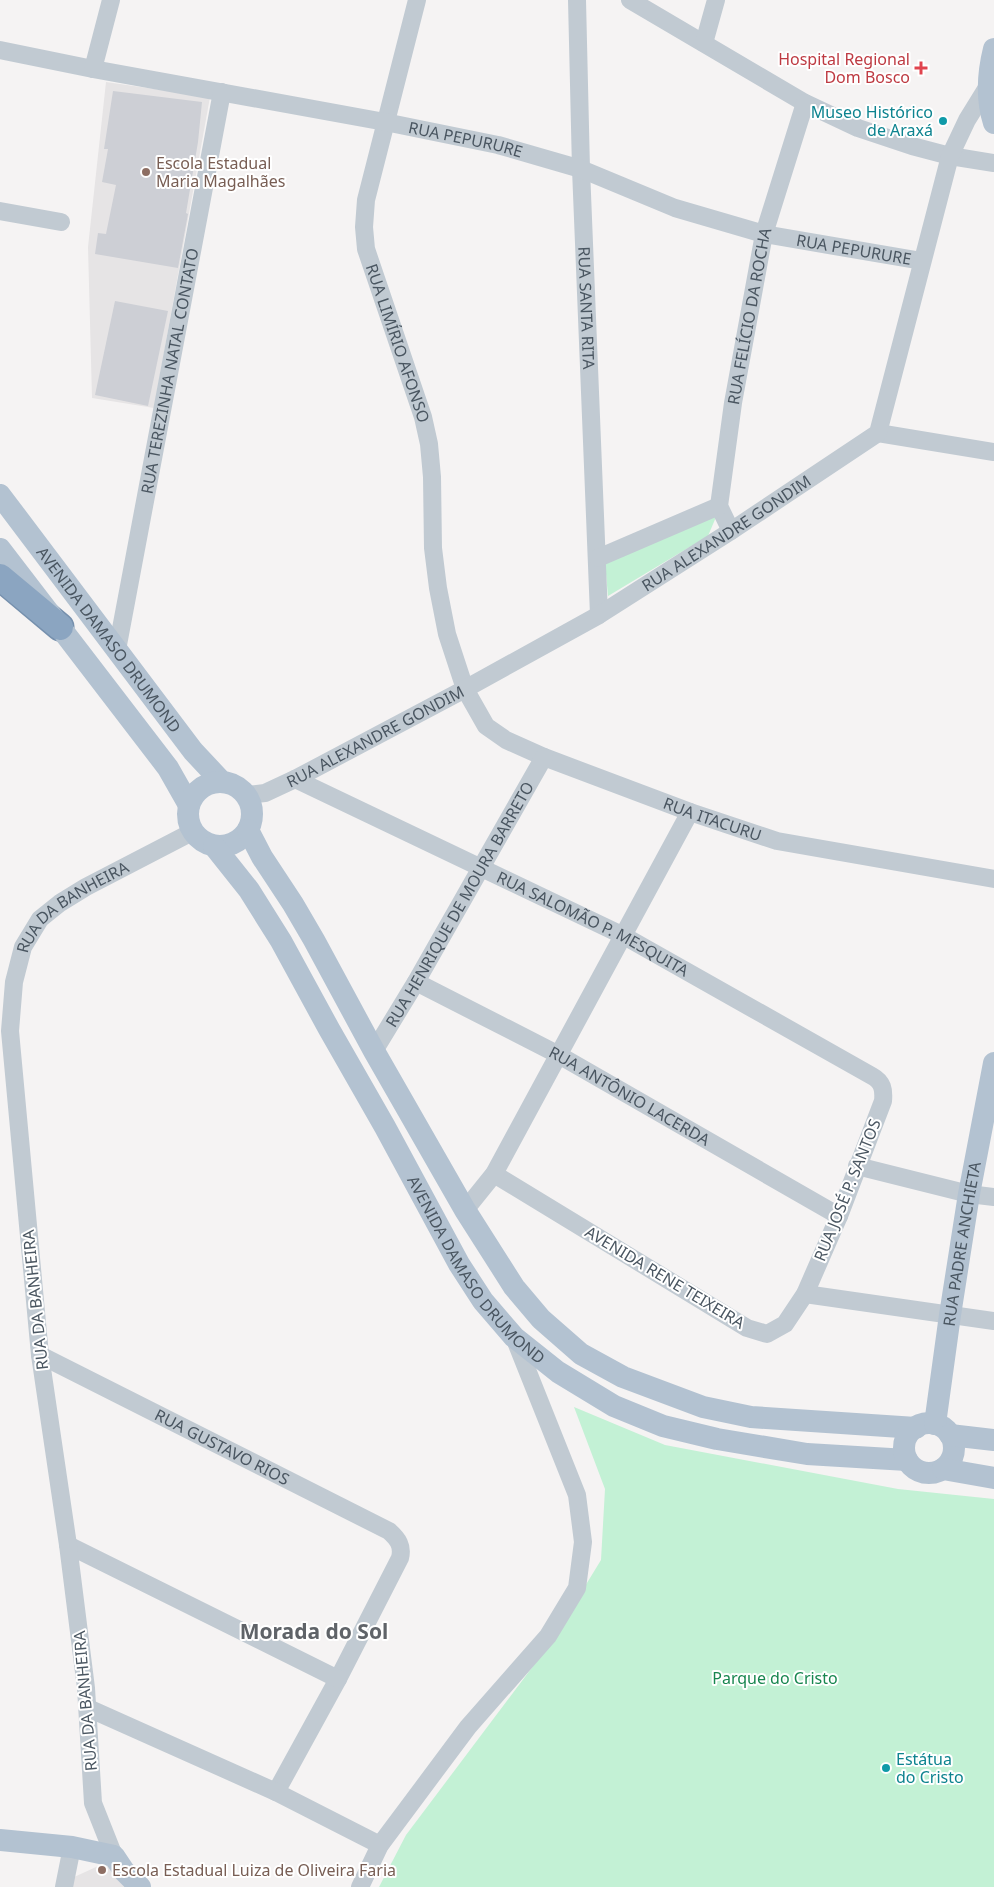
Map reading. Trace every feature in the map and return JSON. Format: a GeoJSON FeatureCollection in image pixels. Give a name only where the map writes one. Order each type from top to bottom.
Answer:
{"type":"FeatureCollection","features":[{"type":"Feature","properties":{"kind":"highway"},"geometry":{"type":"LineString","coordinates":[[0,576],[60,627]]}},
{"type":"Feature","properties":{"kind":"main road"},"geometry":{"type":"LineString","coordinates":[[994,49],[990,67],[994,123]]}},
{"type":"Feature","properties":{"kind":"main road","name":"AVENIDA DAMASO DRUMOND"},"geometry":{"type":"LineString","coordinates":[[0,495],[193,751],[222,782]]}},
{"type":"Feature","properties":{"kind":"main road","name":"AVENIDA DAMASO DRUMOND"},"geometry":{"type":"LineString","coordinates":[[0,549],[168,768],[189,805]]}},
{"type":"Feature","properties":{"kind":"main road"},"geometry":{"type":"LineString","coordinates":[[222,782],[240,788],[246,795],[253,812],[252,822],[244,837],[230,845],[214,846],[206,844],[192,832],[187,814],[189,805],[198,790],[213,783],[222,782]]}},
{"type":"Feature","properties":{"kind":"main road","name":"AVENIDA DAMASO DRUMOND"},"geometry":{"type":"LineString","coordinates":[[248,830],[262,857],[314,940],[464,1210],[514,1286],[541,1319],[581,1354],[624,1377],[703,1407],[751,1417],[933,1429],[994,1440]]}},
{"type":"Feature","properties":{"kind":"main road","name":"AVENIDA DAMASO DRUMOND"},"geometry":{"type":"LineString","coordinates":[[214,846],[249,890],[281,941],[459,1264],[483,1301],[514,1337],[558,1372],[614,1406],[663,1426],[716,1440],[807,1454],[907,1460]]}},
{"type":"Feature","properties":{"kind":"main road","name":"RUA PADRE ANCHIETA"},"geometry":{"type":"LineString","coordinates":[[933,1429],[969,1194],[994,1064]]}},
{"type":"Feature","properties":{"kind":"main road"},"geometry":{"type":"LineString","coordinates":[[943,1469],[952,1457],[953,1442],[933,1429],[906,1438],[905,1453],[907,1460],[912,1466],[924,1472],[931,1473],[943,1469],[994,1478]]}},
{"type":"Feature","properties":{"kind":"main road"},"geometry":{"type":"LineString","coordinates":[[0,1840],[72,1847],[114,1856],[124,1871],[140,1887]]}},
{"type":"Feature","properties":{"kind":"street"},"geometry":{"type":"LineString","coordinates":[[92,69],[111,0]]}},
{"type":"Feature","properties":{"kind":"street","name":"RUA LIMÍRIO AFONSO"},"geometry":{"type":"LineString","coordinates":[[417,0],[366,200],[364,227],[366,249],[423,417],[429,444],[432,477],[433,548],[438,588],[447,634],[466,688]]}},
{"type":"Feature","properties":{"kind":"street","name":"RUA SANTA RITA"},"geometry":{"type":"LineString","coordinates":[[577,0],[581,169],[600,615]]}},
{"type":"Feature","properties":{"kind":"street"},"geometry":{"type":"LineString","coordinates":[[630,0],[704,42],[805,104],[858,128],[950,156],[994,163]]}},
{"type":"Feature","properties":{"kind":"street"},"geometry":{"type":"LineString","coordinates":[[704,42],[716,0]]}},
{"type":"Feature","properties":{"kind":"street","name":"RUA PEPURURE"},"geometry":{"type":"LineString","coordinates":[[0,50],[498,145],[581,169],[675,208],[764,234],[922,262]]}},
{"type":"Feature","properties":{"kind":"street"},"geometry":{"type":"LineString","coordinates":[[991,90],[967,120],[950,156],[878,433],[994,452]]}},
{"type":"Feature","properties":{"kind":"street","name":"RUA TEREZINHA NATAL CONTATO"},"geometry":{"type":"LineString","coordinates":[[117,650],[222,92]]}},
{"type":"Feature","properties":{"kind":"street","name":"RUA FELÍCIO DA ROCHA"},"geometry":{"type":"LineString","coordinates":[[719,506],[733,403],[764,234],[805,104]]}},
{"type":"Feature","properties":{"kind":"street"},"geometry":{"type":"LineString","coordinates":[[0,211],[61,222]]}},
{"type":"Feature","properties":{"kind":"street","name":"RUA ALEXANDRE GONDIM"},"geometry":{"type":"LineString","coordinates":[[246,795],[265,793],[295,778],[600,615],[878,433]]}},
{"type":"Feature","properties":{"kind":"street"},"geometry":{"type":"LineString","coordinates":[[598,558],[719,506],[731,531]]}},
{"type":"Feature","properties":{"kind":"street","name":"RUA ITACURU"},"geometry":{"type":"LineString","coordinates":[[466,688],[486,726],[506,740],[690,812],[777,841],[994,880]]}},
{"type":"Feature","properties":{"kind":"street","name":"RUA HENRIQUE DE MOURA BARRETO"},"geometry":{"type":"LineString","coordinates":[[374,1051],[416,982],[544,756]]}},
{"type":"Feature","properties":{"kind":"street","name":"RUA SALOMÃO P. MESQUITA"},"geometry":{"type":"LineString","coordinates":[[295,778],[624,936],[879,1080],[882,1085]]}},
{"type":"Feature","properties":{"kind":"street"},"geometry":{"type":"LineString","coordinates":[[464,1210],[494,1174],[557,1054],[624,936],[690,812]]}},
{"type":"Feature","properties":{"kind":"street","name":"RUA DA BANHEIRA"},"geometry":{"type":"LineString","coordinates":[[114,1856],[93,1803],[88,1708],[68,1545],[40,1355],[10,1031],[14,982],[23,947],[40,919],[60,903],[86,887],[192,832]]}},
{"type":"Feature","properties":{"kind":"street","name":"RUA ANTÔNIO LACERDA"},"geometry":{"type":"LineString","coordinates":[[416,982],[557,1054],[839,1216]]}},
{"type":"Feature","properties":{"kind":"street","name":"RUA JOSÉ P. SANTOS"},"geometry":{"type":"LineString","coordinates":[[805,1294],[839,1216],[883,1101],[882,1085]]}},
{"type":"Feature","properties":{"kind":"street"},"geometry":{"type":"LineString","coordinates":[[857,1166],[969,1194],[994,1197]]}},
{"type":"Feature","properties":{"kind":"street","name":"AVENIDA RENE TEIXEIRA"},"geometry":{"type":"LineString","coordinates":[[494,1174],[747,1328],[767,1334],[785,1324],[805,1294]]}},
{"type":"Feature","properties":{"kind":"street"},"geometry":{"type":"LineString","coordinates":[[805,1294],[994,1321]]}},
{"type":"Feature","properties":{"kind":"street"},"geometry":{"type":"LineString","coordinates":[[360,1887],[380,1845],[468,1727],[548,1636],[577,1588],[583,1542],[577,1495],[514,1337]]}},
{"type":"Feature","properties":{"kind":"street","name":"RUA GUSTAVO RIOS"},"geometry":{"type":"LineString","coordinates":[[40,1355],[389,1531],[400,1544],[402,1551],[400,1558],[338,1679]]}},
{"type":"Feature","properties":{"kind":"street"},"geometry":{"type":"LineString","coordinates":[[68,1545],[338,1679],[276,1792]]}},
{"type":"Feature","properties":{"kind":"street"},"geometry":{"type":"LineString","coordinates":[[88,1708],[276,1792],[380,1845]]}},
{"type":"Feature","properties":{"kind":"street"},"geometry":{"type":"LineString","coordinates":[[64,1887],[72,1847]]}},
{"type":"Feature","properties":{"kind":"shaded area","name":"Escola Estadual Maria Magalhães"},"geometry":{"type":"Polygon","coordinates":[[[106,82],[210,97],[154,408],[92,398],[88,247],[106,82]]]}},
{"type":"Feature","properties":{"kind":"shaded area","name":"Escola Estadual Luiza de Oliveira Faria"},"geometry":{"type":"Polygon","coordinates":[[[107,1862],[130,1887],[71,1887],[72,1878],[107,1862]]]}},
{"type":"Feature","properties":{"kind":"green space"},"geometry":{"type":"Polygon","coordinates":[[[707,517],[716,517],[708,536],[608,596],[605,563],[707,517]]]}},
{"type":"Feature","properties":{"kind":"green space","name":"Parque do Cristo"},"geometry":{"type":"Polygon","coordinates":[[[574,1407],[665,1445],[898,1489],[994,1499],[994,1887],[379,1887],[406,1835],[549,1645],[601,1560],[605,1489],[574,1407]]]}},
{"type":"Feature","properties":{"kind":"building"},"geometry":{"type":"Polygon","coordinates":[[[113,91],[202,102],[198,142],[186,213],[188,214],[178,268],[95,254],[98,233],[106,234],[116,185],[102,182],[108,149],[104,149],[113,91]]]}},
{"type":"Feature","properties":{"kind":"building"},"geometry":{"type":"Polygon","coordinates":[[[115,301],[168,311],[148,406],[95,395],[115,301]]]}},
{"type":"Feature","properties":{"kind":"place","name":"Hospital Regional Dom Bosco"},"geometry":{"type":"Point","coordinates":[921,68]}},
{"type":"Feature","properties":{"kind":"place","name":"Museo Histórico de Araxá"},"geometry":{"type":"Point","coordinates":[943,121]}},
{"type":"Feature","properties":{"kind":"place","name":"Escola Estadual Maria Magalhães"},"geometry":{"type":"Point","coordinates":[146,172]}},
{"type":"Feature","properties":{"kind":"place","name":"Estátua do Cristo"},"geometry":{"type":"Point","coordinates":[886,1768]}},
{"type":"Feature","properties":{"kind":"place","name":"Escola Estadual Luiza de Oliveira Faria"},"geometry":{"type":"Point","coordinates":[102,1870]}},
{"type":"Feature","properties":{"kind":"district","name":"Morada do Sol"},"geometry":{"type":"Point","coordinates":[314,1632]}}]}
